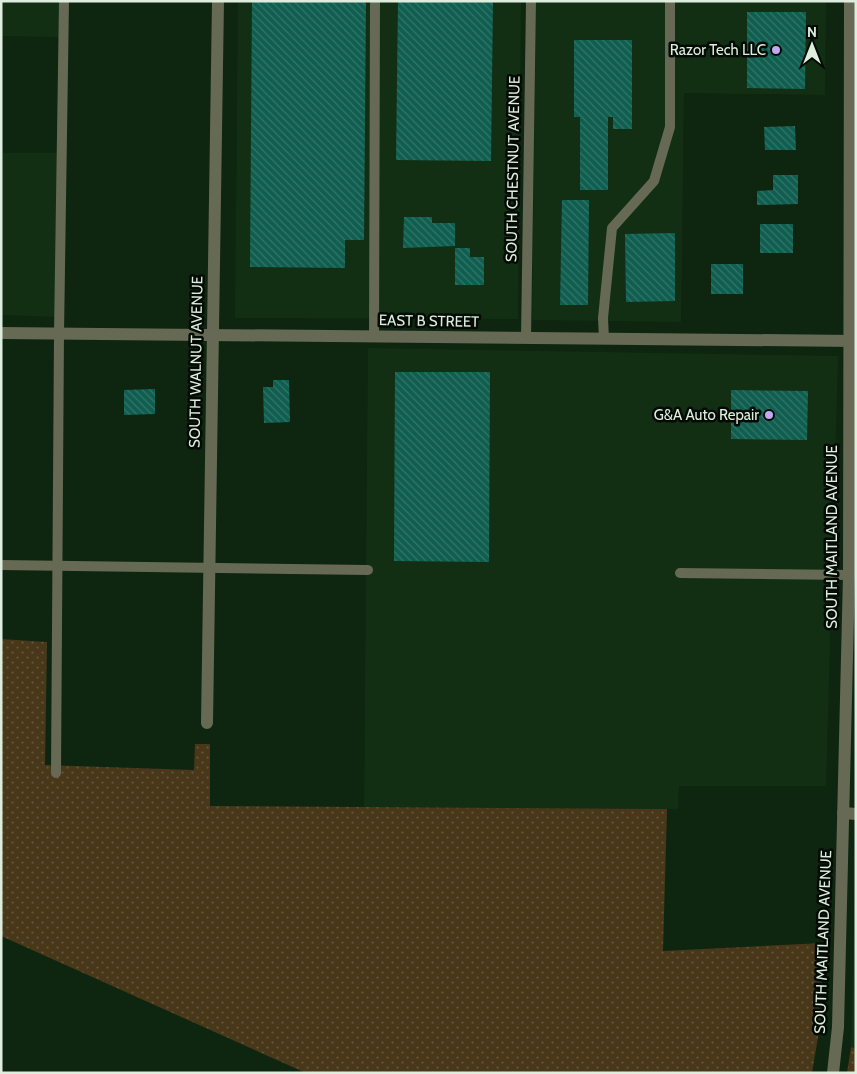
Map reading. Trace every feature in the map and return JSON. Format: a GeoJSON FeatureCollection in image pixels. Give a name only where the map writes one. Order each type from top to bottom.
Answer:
{"type":"FeatureCollection","features":[{"type":"Feature","properties":{"kind":"street","name":"SOUTH WALNUT AVENUE"},"geometry":{"type":"LineString","coordinates":[[207,723],[218,1]]}},
{"type":"Feature","properties":{"kind":"street","name":"SOUTH MAITLAND AVENUE"},"geometry":{"type":"LineString","coordinates":[[833,1073],[838,1027],[849,813],[849,575],[852,341],[850,1]]}},
{"type":"Feature","properties":{"kind":"street","name":"EAST B STREET"},"geometry":{"type":"LineString","coordinates":[[1,333],[852,341]]}},
{"type":"Feature","properties":{"kind":"lane"},"geometry":{"type":"LineString","coordinates":[[56,773],[59,334],[64,1]]}},
{"type":"Feature","properties":{"kind":"lane"},"geometry":{"type":"LineString","coordinates":[[374,336],[375,1]]}},
{"type":"Feature","properties":{"kind":"lane","name":"SOUTH CHESTNUT AVENUE"},"geometry":{"type":"LineString","coordinates":[[526,338],[531,1]]}},
{"type":"Feature","properties":{"kind":"lane"},"geometry":{"type":"LineString","coordinates":[[604,339],[603,318],[612,228],[654,180],[670,127],[670,1]]}},
{"type":"Feature","properties":{"kind":"lane"},"geometry":{"type":"LineString","coordinates":[[1,565],[368,570]]}},
{"type":"Feature","properties":{"kind":"lane"},"geometry":{"type":"LineString","coordinates":[[680,572],[849,575]]}},
{"type":"Feature","properties":{"kind":"shaded area"},"geometry":{"type":"Polygon","coordinates":[[[1,1],[63,1],[63,37],[1,36],[1,1]]]}},
{"type":"Feature","properties":{"kind":"shaded area"},"geometry":{"type":"Polygon","coordinates":[[[238,1],[521,1],[518,319],[235,318],[238,1]]]}},
{"type":"Feature","properties":{"kind":"shaded area"},"geometry":{"type":"Polygon","coordinates":[[[536,1],[826,1],[825,95],[684,93],[681,322],[532,320],[536,1]]]}},
{"type":"Feature","properties":{"kind":"shaded area"},"geometry":{"type":"Polygon","coordinates":[[[1,153],[62,153],[60,317],[1,315],[1,153]]]}},
{"type":"Feature","properties":{"kind":"shaded area"},"geometry":{"type":"Polygon","coordinates":[[[368,348],[838,356],[826,786],[679,786],[678,809],[364,807],[368,348]]]}},
{"type":"Feature","properties":{"kind":"shaded area"},"geometry":{"type":"Polygon","coordinates":[[[1,639],[47,642],[45,765],[194,770],[195,744],[210,744],[210,806],[667,809],[663,951],[823,943],[820,1025],[812,1073],[306,1073],[1,936],[1,639]]]}},
{"type":"Feature","properties":{"kind":"shaded area"},"geometry":{"type":"Polygon","coordinates":[[[856,838],[856,1049],[851,1047],[856,838]]]}},
{"type":"Feature","properties":{"kind":"shaded area"},"geometry":{"type":"Polygon","coordinates":[[[851,1047],[856,1049],[856,1073],[847,1073],[851,1047]]]}},
{"type":"Feature","properties":{"kind":"building"},"geometry":{"type":"Polygon","coordinates":[[[252,1],[366,1],[364,240],[345,240],[345,268],[250,267],[252,1]]]}},
{"type":"Feature","properties":{"kind":"building"},"geometry":{"type":"Polygon","coordinates":[[[398,1],[493,1],[491,161],[396,160],[398,1]]]}},
{"type":"Feature","properties":{"kind":"building","name":"Razor Tech LLC"},"geometry":{"type":"Polygon","coordinates":[[[747,12],[806,12],[805,89],[747,88],[747,12]]]}},
{"type":"Feature","properties":{"kind":"building"},"geometry":{"type":"Polygon","coordinates":[[[574,40],[632,40],[632,129],[613,129],[613,117],[608,117],[608,190],[580,190],[580,117],[574,117],[574,40]]]}},
{"type":"Feature","properties":{"kind":"building"},"geometry":{"type":"Polygon","coordinates":[[[795,126],[796,150],[765,150],[764,127],[795,126]]]}},
{"type":"Feature","properties":{"kind":"building"},"geometry":{"type":"Polygon","coordinates":[[[773,175],[798,175],[798,204],[757,205],[757,191],[773,190],[773,175]]]}},
{"type":"Feature","properties":{"kind":"building"},"geometry":{"type":"Polygon","coordinates":[[[562,200],[589,200],[588,305],[560,305],[562,200]]]}},
{"type":"Feature","properties":{"kind":"building"},"geometry":{"type":"Polygon","coordinates":[[[404,217],[432,217],[432,223],[455,223],[455,246],[403,248],[404,217]]]}},
{"type":"Feature","properties":{"kind":"building"},"geometry":{"type":"Polygon","coordinates":[[[760,224],[793,224],[793,253],[760,253],[760,224]]]}},
{"type":"Feature","properties":{"kind":"building"},"geometry":{"type":"Polygon","coordinates":[[[675,233],[675,301],[626,302],[625,234],[675,233]]]}},
{"type":"Feature","properties":{"kind":"building"},"geometry":{"type":"Polygon","coordinates":[[[455,248],[470,248],[470,257],[484,257],[484,285],[455,285],[455,248]]]}},
{"type":"Feature","properties":{"kind":"building"},"geometry":{"type":"Polygon","coordinates":[[[711,264],[743,264],[743,294],[711,294],[711,264]]]}},
{"type":"Feature","properties":{"kind":"building"},"geometry":{"type":"Polygon","coordinates":[[[395,372],[490,372],[489,562],[394,561],[395,372]]]}},
{"type":"Feature","properties":{"kind":"building"},"geometry":{"type":"Polygon","coordinates":[[[273,380],[289,380],[290,422],[264,423],[263,387],[273,387],[273,380]]]}},
{"type":"Feature","properties":{"kind":"building"},"geometry":{"type":"Polygon","coordinates":[[[155,389],[155,414],[124,415],[124,390],[155,389]]]}},
{"type":"Feature","properties":{"kind":"building","name":"G&A Auto Repair"},"geometry":{"type":"Polygon","coordinates":[[[731,390],[808,391],[807,440],[731,439],[731,390]]]}},
{"type":"Feature","properties":{"kind":"place","name":"Razor Tech LLC"},"geometry":{"type":"Point","coordinates":[776,50]}},
{"type":"Feature","properties":{"kind":"place","name":"G&A Auto Repair"},"geometry":{"type":"Point","coordinates":[769,415]}}]}
